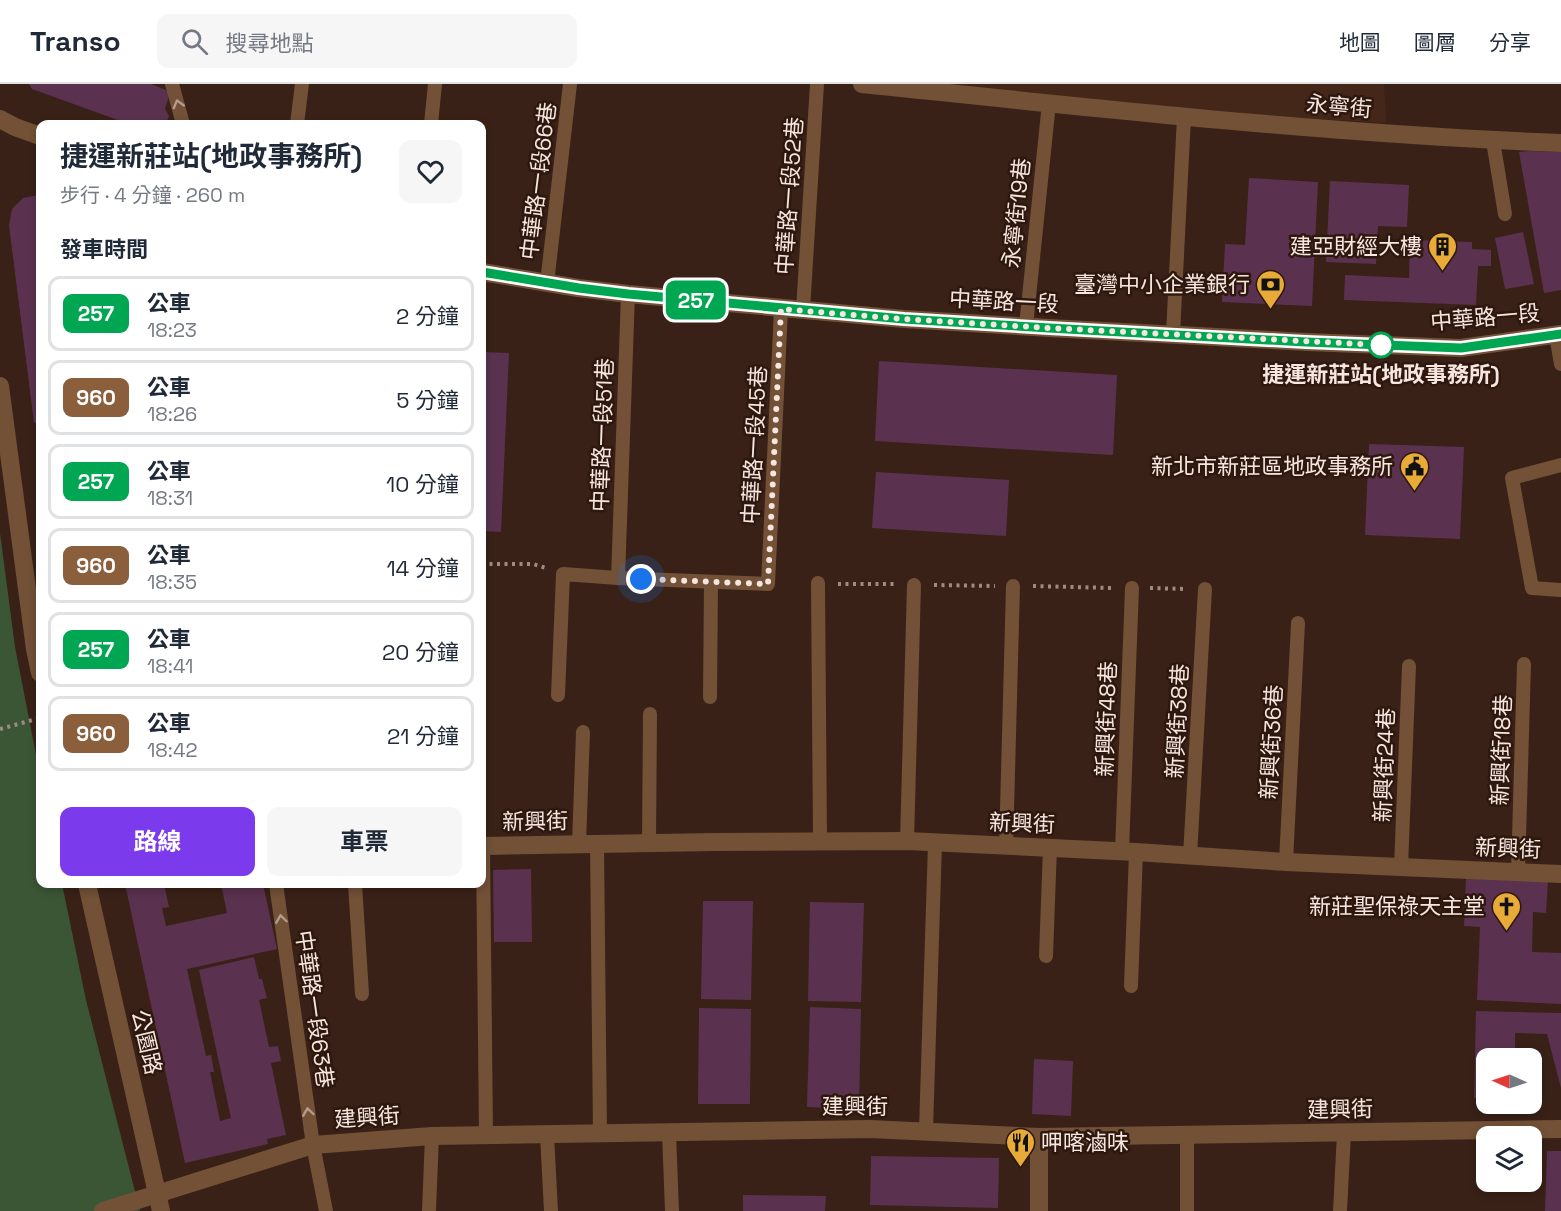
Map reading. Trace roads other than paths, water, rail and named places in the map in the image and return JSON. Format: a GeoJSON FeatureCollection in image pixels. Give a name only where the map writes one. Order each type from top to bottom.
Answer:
{"type":"FeatureCollection","features":[{"type":"Feature","properties":{"kind":"street","name":"永寧街"},"geometry":{"type":"LineString","coordinates":[[862,84],[1350,132],[1561,143]]}},
{"type":"Feature","properties":{"kind":"street"},"geometry":{"type":"LineString","coordinates":[[0,119],[36,135]]}},
{"type":"Feature","properties":{"kind":"street","name":"中華路一段"},"geometry":{"type":"LineString","coordinates":[[486,273],[628,294],[904,319],[1026,326],[1306,342],[1461,348],[1558,334]]}},
{"type":"Feature","properties":{"kind":"street"},"geometry":{"type":"LineString","coordinates":[[0,386],[36,650]]}},
{"type":"Feature","properties":{"kind":"street","name":"新興街"},"geometry":{"type":"LineString","coordinates":[[486,846],[820,841],[907,842],[1050,847],[1286,862],[1561,874]]}},
{"type":"Feature","properties":{"kind":"street","name":"公園路"},"geometry":{"type":"LineString","coordinates":[[88,888],[159,1203]]}},
{"type":"Feature","properties":{"kind":"street","name":"建興街"},"geometry":{"type":"LineString","coordinates":[[103,1211],[159,1203],[313,1145],[432,1136],[870,1128],[1039,1137],[1561,1129]]}},
{"type":"Feature","properties":{"kind":"street"},"geometry":{"type":"LineString","coordinates":[[1039,1137],[1039,1211]]}},
{"type":"Feature","properties":{"kind":"lane"},"geometry":{"type":"LineString","coordinates":[[172,84],[182,120]]}},
{"type":"Feature","properties":{"kind":"lane"},"geometry":{"type":"LineString","coordinates":[[298,120],[302,84]]}},
{"type":"Feature","properties":{"kind":"lane"},"geometry":{"type":"LineString","coordinates":[[431,120],[435,84]]}},
{"type":"Feature","properties":{"kind":"lane","name":"中華路一段66巷"},"geometry":{"type":"LineString","coordinates":[[547,283],[570,84]]}},
{"type":"Feature","properties":{"kind":"lane","name":"中華路一段52巷"},"geometry":{"type":"LineString","coordinates":[[803,310],[817,84]]}},
{"type":"Feature","properties":{"kind":"lane","name":"永寧街19巷"},"geometry":{"type":"LineString","coordinates":[[1026,326],[1049,103]]}},
{"type":"Feature","properties":{"kind":"lane"},"geometry":{"type":"LineString","coordinates":[[1173,334],[1184,117]]}},
{"type":"Feature","properties":{"kind":"lane"},"geometry":{"type":"LineString","coordinates":[[1493,141],[1505,214]]}},
{"type":"Feature","properties":{"kind":"lane","name":"中華路一段51巷"},"geometry":{"type":"LineString","coordinates":[[618,579],[628,294]]}},
{"type":"Feature","properties":{"kind":"lane","name":"中華路一段45巷"},"geometry":{"type":"LineString","coordinates":[[711,582],[768,584],[781,309]]}},
{"type":"Feature","properties":{"kind":"lane"},"geometry":{"type":"LineString","coordinates":[[1558,334],[1561,364]]}},
{"type":"Feature","properties":{"kind":"lane"},"geometry":{"type":"LineString","coordinates":[[1561,465],[1512,478],[1532,588],[1561,590]]}},
{"type":"Feature","properties":{"kind":"lane"},"geometry":{"type":"LineString","coordinates":[[558,695],[563,574],[618,579],[711,582],[710,697]]}},
{"type":"Feature","properties":{"kind":"lane"},"geometry":{"type":"LineString","coordinates":[[818,584],[820,841]]}},
{"type":"Feature","properties":{"kind":"lane"},"geometry":{"type":"LineString","coordinates":[[907,842],[914,585]]}},
{"type":"Feature","properties":{"kind":"lane"},"geometry":{"type":"LineString","coordinates":[[1006,847],[1013,586]]}},
{"type":"Feature","properties":{"kind":"lane","name":"新興街48巷"},"geometry":{"type":"LineString","coordinates":[[1131,986],[1129,852],[1132,588]]}},
{"type":"Feature","properties":{"kind":"lane","name":"新興街38巷"},"geometry":{"type":"LineString","coordinates":[[1190,856],[1205,589]]}},
{"type":"Feature","properties":{"kind":"lane","name":"新興街36巷"},"geometry":{"type":"LineString","coordinates":[[1286,862],[1298,623]]}},
{"type":"Feature","properties":{"kind":"lane","name":"新興街18巷"},"geometry":{"type":"LineString","coordinates":[[1518,873],[1524,664]]}},
{"type":"Feature","properties":{"kind":"lane","name":"新興街24巷"},"geometry":{"type":"LineString","coordinates":[[1401,867],[1409,666]]}},
{"type":"Feature","properties":{"kind":"lane"},"geometry":{"type":"LineString","coordinates":[[649,843],[650,714]]}},
{"type":"Feature","properties":{"kind":"lane"},"geometry":{"type":"LineString","coordinates":[[583,732],[600,1134]]}},
{"type":"Feature","properties":{"kind":"lane"},"geometry":{"type":"LineString","coordinates":[[926,1130],[935,843]]}},
{"type":"Feature","properties":{"kind":"lane"},"geometry":{"type":"LineString","coordinates":[[1046,956],[1050,847]]}},
{"type":"Feature","properties":{"kind":"lane","name":"中華路一段63巷"},"geometry":{"type":"LineString","coordinates":[[277,888],[313,1145],[326,1211]]}},
{"type":"Feature","properties":{"kind":"lane"},"geometry":{"type":"LineString","coordinates":[[355,888],[362,994]]}},
{"type":"Feature","properties":{"kind":"lane"},"geometry":{"type":"LineString","coordinates":[[483,888],[486,1136]]}},
{"type":"Feature","properties":{"kind":"lane"},"geometry":{"type":"LineString","coordinates":[[669,1133],[672,1211]]}},
{"type":"Feature","properties":{"kind":"lane"},"geometry":{"type":"LineString","coordinates":[[1340,1211],[1344,1133]]}},
{"type":"Feature","properties":{"kind":"lane"},"geometry":{"type":"LineString","coordinates":[[547,1135],[551,1211]]}},
{"type":"Feature","properties":{"kind":"lane"},"geometry":{"type":"LineString","coordinates":[[1187,1135],[1187,1211]]}},
{"type":"Feature","properties":{"kind":"lane"},"geometry":{"type":"LineString","coordinates":[[429,1211],[432,1136]]}},
{"type":"Feature","properties":{"kind":"place","name":"建亞財經大樓"},"geometry":{"type":"Point","coordinates":[1443,272]}},
{"type":"Feature","properties":{"kind":"place","name":"臺灣中小企業銀行"},"geometry":{"type":"Point","coordinates":[1271,310]}},
{"type":"Feature","properties":{"kind":"place","name":"捷運新莊站(地政事務所)"},"geometry":{"type":"Point","coordinates":[1381,345]}},
{"type":"Feature","properties":{"kind":"place","name":"新北市新莊區地政事務所"},"geometry":{"type":"Point","coordinates":[1414,492]}},
{"type":"Feature","properties":{"kind":"place","name":"新莊聖保祿天主堂"},"geometry":{"type":"Point","coordinates":[1506,932]}},
{"type":"Feature","properties":{"kind":"place","name":"呷喀滷味"},"geometry":{"type":"Point","coordinates":[1020,1168]}}]}
